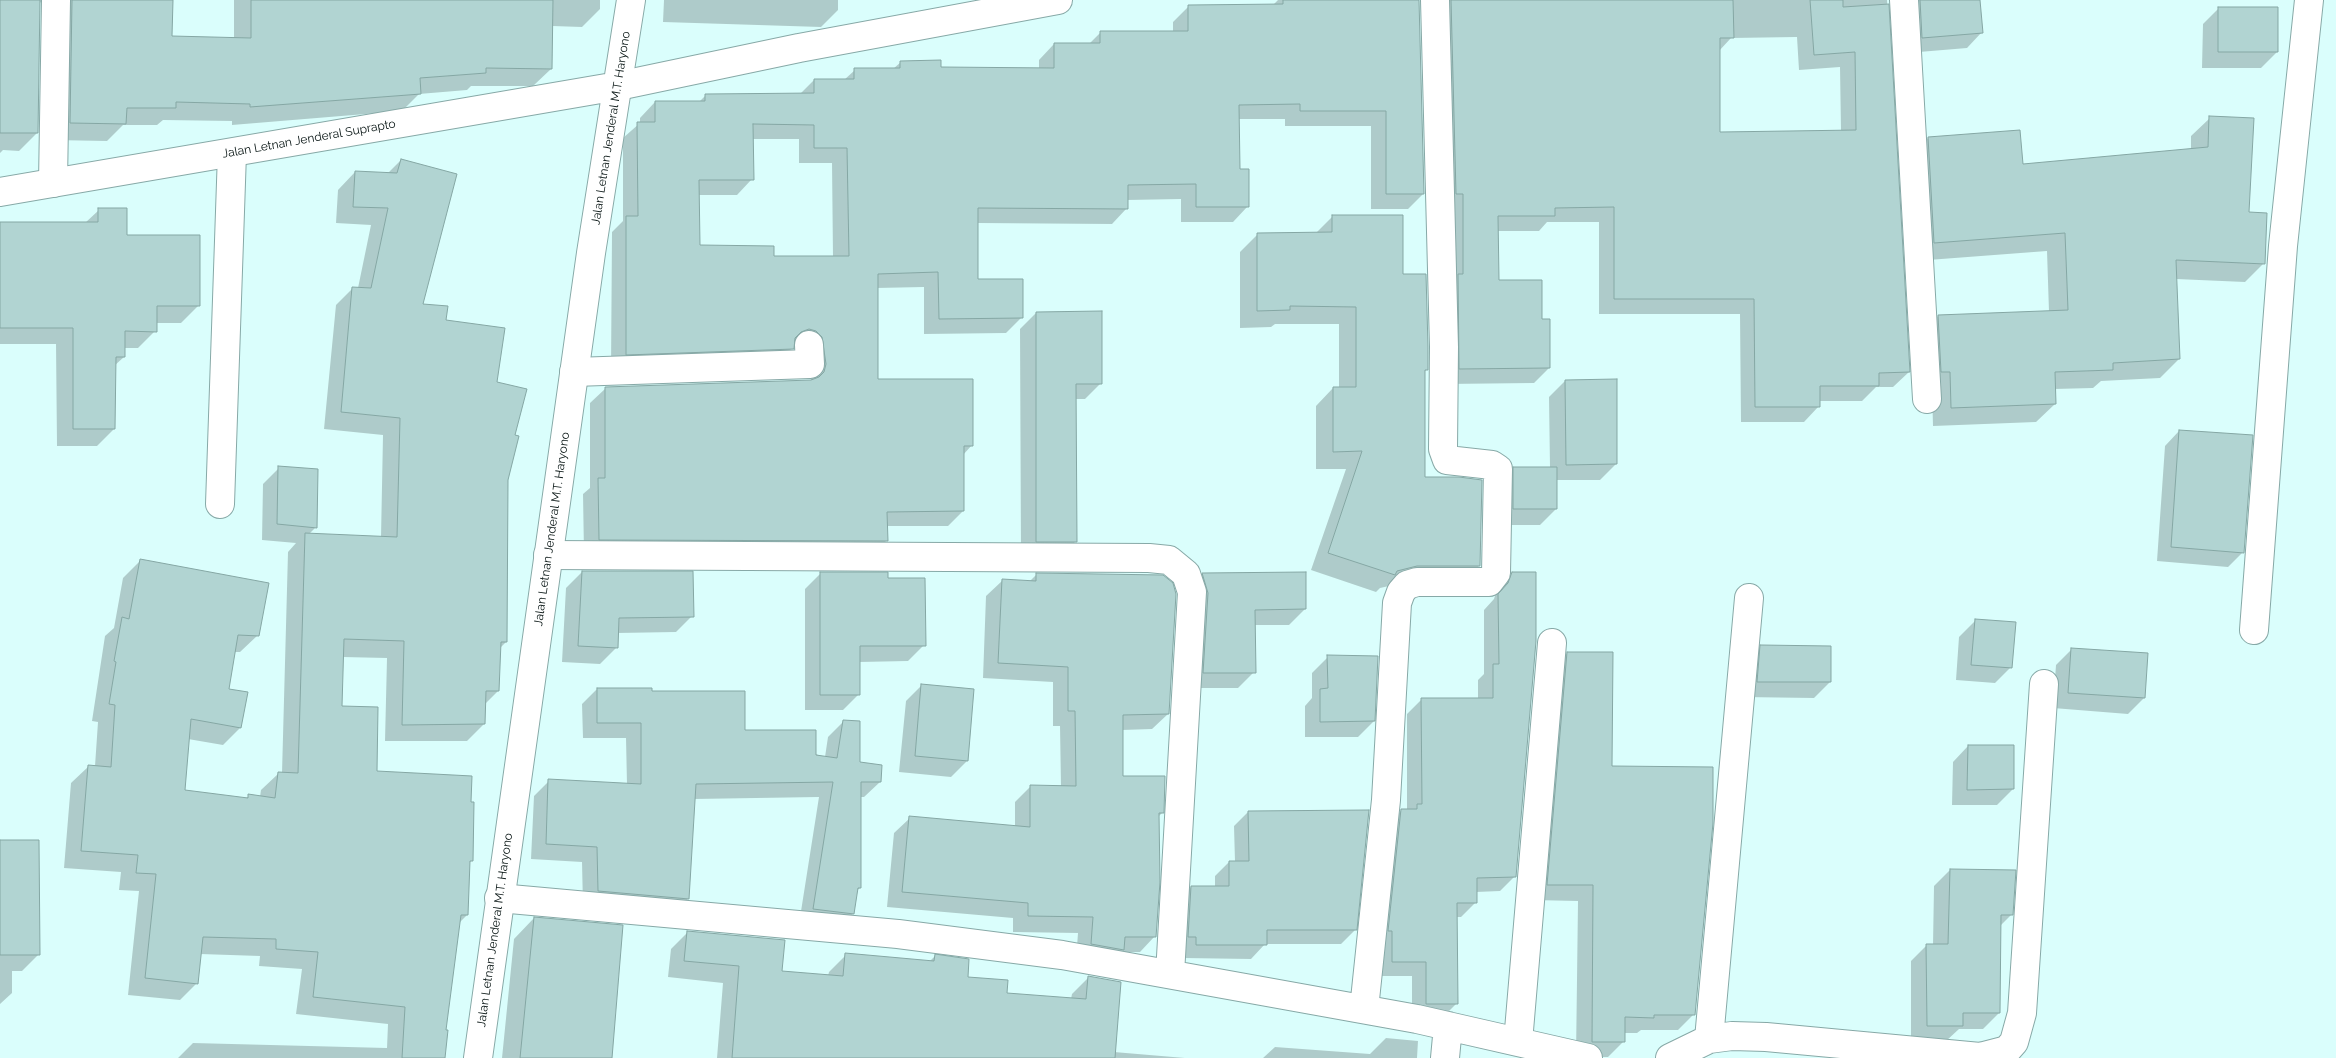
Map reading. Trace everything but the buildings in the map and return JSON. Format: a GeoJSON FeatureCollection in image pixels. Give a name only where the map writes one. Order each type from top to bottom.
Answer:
{"type":"FeatureCollection","features":[{"type":"Feature","properties":{"kind":"street"},"geometry":{"type":"LineString","coordinates":[[53,183],[56,0]]}},
{"type":"Feature","properties":{"kind":"street","name":"Jalan Letnan Jenderal M.T. Haryono"},"geometry":{"type":"LineString","coordinates":[[478,1058],[574,372],[631,0]]}},
{"type":"Feature","properties":{"kind":"street","name":"Jalan Letnan Jenderal Suprapto"},"geometry":{"type":"LineString","coordinates":[[0,192],[232,154],[618,86],[799,48],[1058,0]]}},
{"type":"Feature","properties":{"kind":"street"},"geometry":{"type":"LineString","coordinates":[[1364,1009],[1386,800],[1397,603],[1401,592],[1407,585],[1417,582],[1489,582],[1496,572],[1498,469],[1492,465],[1447,460],[1443,449],[1444,348],[1435,0]]}},
{"type":"Feature","properties":{"kind":"street"},"geometry":{"type":"LineString","coordinates":[[1904,0],[1927,399]]}},
{"type":"Feature","properties":{"kind":"street"},"geometry":{"type":"LineString","coordinates":[[2254,630],[2283,246],[2309,0]]}},
{"type":"Feature","properties":{"kind":"street"},"geometry":{"type":"LineString","coordinates":[[220,504],[232,154]]}},
{"type":"Feature","properties":{"kind":"street"},"geometry":{"type":"LineString","coordinates":[[574,372],[810,364],[809,345]]}},
{"type":"Feature","properties":{"kind":"street"},"geometry":{"type":"LineString","coordinates":[[548,555],[1149,558],[1169,560],[1186,574],[1192,592],[1170,974]]}},
{"type":"Feature","properties":{"kind":"street"},"geometry":{"type":"LineString","coordinates":[[1709,1039],[1749,598]]}},
{"type":"Feature","properties":{"kind":"street"},"geometry":{"type":"LineString","coordinates":[[1518,1042],[1552,643]]}},
{"type":"Feature","properties":{"kind":"street"},"geometry":{"type":"LineString","coordinates":[[1670,1058],[1709,1039],[1732,1036],[1766,1037],[1980,1057],[2007,1050],[2014,1042],[2022,1013],[2044,684]]}},
{"type":"Feature","properties":{"kind":"street"},"geometry":{"type":"LineString","coordinates":[[499,898],[898,934],[1062,955],[1364,1009],[1588,1058]]}},
{"type":"Feature","properties":{"kind":"street"},"geometry":{"type":"LineString","coordinates":[[1446,1058],[1448,1026]]}}]}
